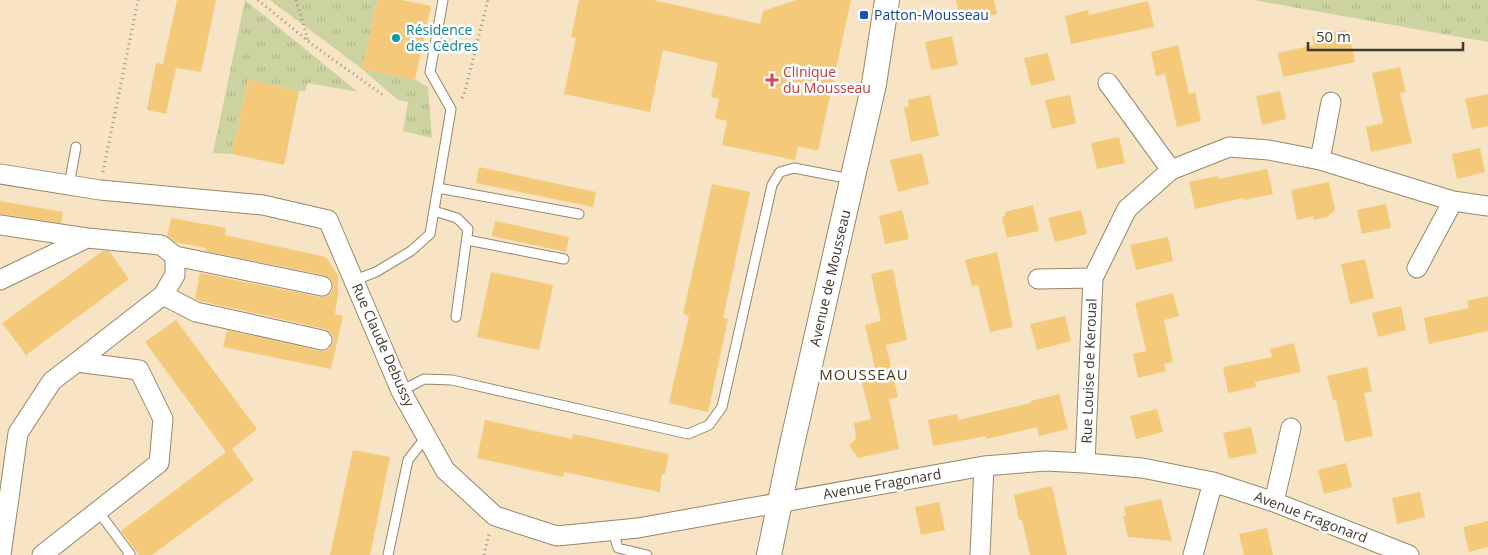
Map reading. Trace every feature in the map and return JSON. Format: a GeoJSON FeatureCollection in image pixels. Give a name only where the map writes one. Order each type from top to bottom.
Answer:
{"type":"FeatureCollection","features":[{"type":"Feature","properties":{"kind":"street","name":"Avenue de Mousseau"},"geometry":{"type":"LineString","coordinates":[[769,555],[874,84],[887,0]]}},
{"type":"Feature","properties":{"kind":"street"},"geometry":{"type":"LineString","coordinates":[[1108,82],[1170,170]]}},
{"type":"Feature","properties":{"kind":"street"},"geometry":{"type":"LineString","coordinates":[[1320,160],[1330,102]]}},
{"type":"Feature","properties":{"kind":"street","name":"Rue Louise de Keroual"},"geometry":{"type":"LineString","coordinates":[[1085,463],[1093,278],[1127,209],[1170,170],[1229,147],[1269,150],[1320,160],[1453,201],[1488,206]]}},
{"type":"Feature","properties":{"kind":"street","name":"Rue Claude Debussy"},"geometry":{"type":"LineString","coordinates":[[0,174],[100,190],[263,204],[328,220],[401,391],[426,437],[445,470],[495,516],[557,536],[638,528],[780,502]]}},
{"type":"Feature","properties":{"kind":"street"},"geometry":{"type":"LineString","coordinates":[[1417,268],[1453,201]]}},
{"type":"Feature","properties":{"kind":"street"},"geometry":{"type":"LineString","coordinates":[[0,224],[87,238],[161,245],[175,256],[322,286]]}},
{"type":"Feature","properties":{"kind":"street"},"geometry":{"type":"LineString","coordinates":[[0,280],[87,238]]}},
{"type":"Feature","properties":{"kind":"street"},"geometry":{"type":"LineString","coordinates":[[1,555],[4,497],[18,433],[52,381],[163,295],[175,275],[175,256]]}},
{"type":"Feature","properties":{"kind":"street","name":"Rue Louise de Keroual"},"geometry":{"type":"LineString","coordinates":[[1038,278],[1093,278]]}},
{"type":"Feature","properties":{"kind":"street"},"geometry":{"type":"LineString","coordinates":[[163,295],[196,312],[322,340]]}},
{"type":"Feature","properties":{"kind":"street"},"geometry":{"type":"LineString","coordinates":[[42,555],[158,463],[163,419],[139,370],[77,362]]}},
{"type":"Feature","properties":{"kind":"street"},"geometry":{"type":"LineString","coordinates":[[1274,502],[1292,428]]}},
{"type":"Feature","properties":{"kind":"street","name":"Avenue Fragonard"},"geometry":{"type":"LineString","coordinates":[[780,502],[984,466],[1045,461],[1085,463],[1142,468],[1213,482],[1274,502],[1409,555]]}},
{"type":"Feature","properties":{"kind":"street"},"geometry":{"type":"LineString","coordinates":[[980,555],[984,466]]}},
{"type":"Feature","properties":{"kind":"street"},"geometry":{"type":"LineString","coordinates":[[1193,555],[1213,482]]}},
{"type":"Feature","properties":{"kind":"lane"},"geometry":{"type":"LineString","coordinates":[[355,280],[376,272],[411,251],[430,234],[451,109],[430,72],[443,0]]}},
{"type":"Feature","properties":{"kind":"lane"},"geometry":{"type":"LineString","coordinates":[[69,185],[76,147]]}},
{"type":"Feature","properties":{"kind":"lane"},"geometry":{"type":"LineString","coordinates":[[401,391],[424,379],[452,380],[688,434],[709,425],[722,407],[772,185],[780,172],[794,168],[852,180]]}},
{"type":"Feature","properties":{"kind":"lane"},"geometry":{"type":"LineString","coordinates":[[438,188],[579,214]]}},
{"type":"Feature","properties":{"kind":"lane"},"geometry":{"type":"LineString","coordinates":[[434,211],[457,218],[468,229],[456,317]]}},
{"type":"Feature","properties":{"kind":"lane"},"geometry":{"type":"LineString","coordinates":[[467,240],[564,259]]}},
{"type":"Feature","properties":{"kind":"lane"},"geometry":{"type":"LineString","coordinates":[[388,555],[408,460],[426,437]]}},
{"type":"Feature","properties":{"kind":"lane"},"geometry":{"type":"LineString","coordinates":[[98,511],[130,554],[128,555]]}},
{"type":"Feature","properties":{"kind":"lane"},"geometry":{"type":"LineString","coordinates":[[613,531],[618,548],[647,555]]}},
{"type":"Feature","properties":{"kind":"path"},"geometry":{"type":"LineString","coordinates":[[100,190],[138,0]]}},
{"type":"Feature","properties":{"kind":"path"},"geometry":{"type":"LineString","coordinates":[[258,0],[308,41],[383,95]]}},
{"type":"Feature","properties":{"kind":"path"},"geometry":{"type":"LineString","coordinates":[[296,0],[308,41]]}},
{"type":"Feature","properties":{"kind":"path"},"geometry":{"type":"LineString","coordinates":[[451,109],[464,95],[488,0]]}},
{"type":"Feature","properties":{"kind":"green space"},"geometry":{"type":"Polygon","coordinates":[[[245,0],[358,92],[308,83],[305,91],[299,91],[248,80],[232,154],[213,153],[245,0]]]}},
{"type":"Feature","properties":{"kind":"green space"},"geometry":{"type":"Polygon","coordinates":[[[270,0],[377,0],[363,69],[415,80],[428,87],[432,138],[403,131],[408,102],[398,100],[362,69],[270,0]]]}},
{"type":"Feature","properties":{"kind":"green space"},"geometry":{"type":"Polygon","coordinates":[[[1253,0],[1488,0],[1488,42],[1253,0]]]}},
{"type":"Feature","properties":{"kind":"building"},"geometry":{"type":"Polygon","coordinates":[[[177,0],[216,0],[201,72],[176,68],[166,114],[147,110],[156,63],[163,64],[177,0]]]}},
{"type":"Feature","properties":{"kind":"building","name":"Résidence des Cèdres"},"geometry":{"type":"Polygon","coordinates":[[[377,0],[402,0],[431,6],[415,80],[362,69],[377,0]]]}},
{"type":"Feature","properties":{"kind":"building","name":"Clinique du Mousseau"},"geometry":{"type":"Polygon","coordinates":[[[579,0],[653,0],[760,24],[763,11],[796,0],[851,0],[818,151],[798,146],[795,160],[722,145],[727,121],[715,118],[719,99],[711,97],[718,63],[663,50],[650,112],[564,94],[576,38],[571,37],[579,0]]]}},
{"type":"Feature","properties":{"kind":"building"},"geometry":{"type":"Polygon","coordinates":[[[956,0],[994,0],[997,14],[961,21],[956,0]]]}},
{"type":"Feature","properties":{"kind":"building"},"geometry":{"type":"Polygon","coordinates":[[[1148,1],[1154,27],[1071,44],[1065,16],[1088,10],[1089,15],[1148,1]]]}},
{"type":"Feature","properties":{"kind":"building"},"geometry":{"type":"Polygon","coordinates":[[[1346,30],[1348,38],[1350,38],[1355,62],[1283,77],[1278,53],[1314,45],[1312,37],[1346,30]]]}},
{"type":"Feature","properties":{"kind":"building"},"geometry":{"type":"Polygon","coordinates":[[[952,36],[958,65],[931,70],[925,42],[952,36]]]}},
{"type":"Feature","properties":{"kind":"building"},"geometry":{"type":"Polygon","coordinates":[[[1178,45],[1189,94],[1195,92],[1201,121],[1177,127],[1165,74],[1156,76],[1151,52],[1178,45]]]}},
{"type":"Feature","properties":{"kind":"building"},"geometry":{"type":"Polygon","coordinates":[[[1048,53],[1055,80],[1031,86],[1024,58],[1048,53]]]}},
{"type":"Feature","properties":{"kind":"building"},"geometry":{"type":"Polygon","coordinates":[[[1400,67],[1406,92],[1400,93],[1412,143],[1371,152],[1366,127],[1383,123],[1372,73],[1400,67]]]}},
{"type":"Feature","properties":{"kind":"building"},"geometry":{"type":"Polygon","coordinates":[[[248,80],[299,91],[284,165],[232,154],[248,80]]]}},
{"type":"Feature","properties":{"kind":"building"},"geometry":{"type":"Polygon","coordinates":[[[1280,91],[1286,119],[1262,125],[1256,96],[1280,91]]]}},
{"type":"Feature","properties":{"kind":"building"},"geometry":{"type":"Polygon","coordinates":[[[1488,94],[1488,126],[1472,129],[1465,99],[1488,94]]]}},
{"type":"Feature","properties":{"kind":"building"},"geometry":{"type":"Polygon","coordinates":[[[930,95],[939,136],[911,142],[904,108],[909,106],[908,100],[930,95]]]}},
{"type":"Feature","properties":{"kind":"building"},"geometry":{"type":"Polygon","coordinates":[[[1070,95],[1076,123],[1052,129],[1045,100],[1070,95]]]}},
{"type":"Feature","properties":{"kind":"building"},"geometry":{"type":"Polygon","coordinates":[[[1119,137],[1125,163],[1097,169],[1091,143],[1119,137]]]}},
{"type":"Feature","properties":{"kind":"building"},"geometry":{"type":"Polygon","coordinates":[[[1480,148],[1485,172],[1457,179],[1452,154],[1480,148]]]}},
{"type":"Feature","properties":{"kind":"building"},"geometry":{"type":"Polygon","coordinates":[[[922,153],[929,184],[898,192],[890,160],[922,153]]]}},
{"type":"Feature","properties":{"kind":"building"},"geometry":{"type":"Polygon","coordinates":[[[479,167],[596,192],[593,207],[476,183],[479,167]]]}},
{"type":"Feature","properties":{"kind":"building"},"geometry":{"type":"Polygon","coordinates":[[[1267,169],[1273,194],[1244,200],[1243,198],[1195,209],[1189,182],[1218,176],[1218,179],[1267,169]]]}},
{"type":"Feature","properties":{"kind":"building"},"geometry":{"type":"Polygon","coordinates":[[[1329,182],[1335,210],[1327,217],[1314,220],[1313,216],[1297,220],[1291,190],[1329,182]]]}},
{"type":"Feature","properties":{"kind":"building"},"geometry":{"type":"Polygon","coordinates":[[[712,184],[750,192],[723,318],[728,319],[708,412],[669,403],[689,316],[683,314],[712,184]]]}},
{"type":"Feature","properties":{"kind":"building"},"geometry":{"type":"Polygon","coordinates":[[[0,201],[63,212],[61,223],[0,214],[0,201]]]}},
{"type":"Feature","properties":{"kind":"building"},"geometry":{"type":"Polygon","coordinates":[[[1386,204],[1391,228],[1362,234],[1357,210],[1386,204]]]}},
{"type":"Feature","properties":{"kind":"building"},"geometry":{"type":"Polygon","coordinates":[[[1033,205],[1039,231],[1007,238],[1002,217],[1005,216],[1005,212],[1033,205]]]}},
{"type":"Feature","properties":{"kind":"building"},"geometry":{"type":"Polygon","coordinates":[[[902,210],[909,239],[885,244],[879,216],[902,210]]]}},
{"type":"Feature","properties":{"kind":"building"},"geometry":{"type":"Polygon","coordinates":[[[1081,210],[1087,234],[1055,242],[1048,218],[1081,210]]]}},
{"type":"Feature","properties":{"kind":"building"},"geometry":{"type":"Polygon","coordinates":[[[171,218],[226,228],[225,235],[326,257],[338,275],[335,314],[343,316],[331,369],[223,347],[227,330],[325,351],[330,348],[333,336],[325,329],[195,299],[200,273],[320,297],[331,293],[333,288],[330,278],[324,275],[205,251],[206,248],[175,242],[167,236],[171,218]]]}},
{"type":"Feature","properties":{"kind":"building"},"geometry":{"type":"Polygon","coordinates":[[[495,221],[569,237],[566,252],[492,236],[495,221]]]}},
{"type":"Feature","properties":{"kind":"building"},"geometry":{"type":"Polygon","coordinates":[[[1168,237],[1173,261],[1136,270],[1130,245],[1168,237]]]}},
{"type":"Feature","properties":{"kind":"building"},"geometry":{"type":"Polygon","coordinates":[[[103,251],[109,251],[129,279],[26,355],[2,323],[103,251]]]}},
{"type":"Feature","properties":{"kind":"building"},"geometry":{"type":"Polygon","coordinates":[[[997,252],[1013,327],[990,332],[978,285],[972,286],[965,260],[997,252]]]}},
{"type":"Feature","properties":{"kind":"building"},"geometry":{"type":"Polygon","coordinates":[[[1365,259],[1374,298],[1350,304],[1341,264],[1365,259]]]}},
{"type":"Feature","properties":{"kind":"building"},"geometry":{"type":"Polygon","coordinates":[[[893,269],[907,340],[886,345],[898,397],[889,399],[899,449],[858,458],[849,445],[856,439],[854,423],[871,419],[859,371],[875,368],[865,325],[881,321],[871,274],[893,269]]]}},
{"type":"Feature","properties":{"kind":"building"},"geometry":{"type":"Polygon","coordinates":[[[491,272],[553,285],[539,350],[477,337],[491,272]]]}},
{"type":"Feature","properties":{"kind":"building"},"geometry":{"type":"Polygon","coordinates":[[[1173,293],[1179,316],[1164,320],[1173,362],[1164,364],[1166,371],[1138,378],[1133,354],[1146,351],[1135,303],[1173,293]]]}},
{"type":"Feature","properties":{"kind":"building"},"geometry":{"type":"Polygon","coordinates":[[[1488,296],[1488,331],[1429,344],[1424,318],[1469,308],[1467,301],[1488,296]]]}},
{"type":"Feature","properties":{"kind":"building"},"geometry":{"type":"Polygon","coordinates":[[[1401,306],[1406,330],[1378,337],[1372,313],[1401,306]]]}},
{"type":"Feature","properties":{"kind":"building"},"geometry":{"type":"Polygon","coordinates":[[[1065,316],[1071,341],[1037,350],[1030,324],[1065,316]]]}},
{"type":"Feature","properties":{"kind":"building"},"geometry":{"type":"Polygon","coordinates":[[[176,320],[257,429],[232,449],[254,480],[152,555],[139,555],[121,531],[226,452],[145,342],[176,320]]]}},
{"type":"Feature","properties":{"kind":"building"},"geometry":{"type":"Polygon","coordinates":[[[1294,343],[1301,372],[1255,382],[1256,387],[1228,393],[1223,367],[1272,357],[1270,349],[1294,343]]]}},
{"type":"Feature","properties":{"kind":"building"},"geometry":{"type":"Polygon","coordinates":[[[1367,367],[1372,392],[1364,393],[1373,436],[1345,442],[1336,400],[1333,400],[1327,376],[1367,367]]]}},
{"type":"Feature","properties":{"kind":"building"},"geometry":{"type":"Polygon","coordinates":[[[1059,394],[1068,429],[1039,436],[1037,427],[986,439],[986,436],[933,446],[928,420],[957,414],[958,420],[1031,403],[1031,401],[1059,394]]]}},
{"type":"Feature","properties":{"kind":"building"},"geometry":{"type":"Polygon","coordinates":[[[1157,409],[1163,432],[1136,439],[1130,416],[1157,409]]]}},
{"type":"Feature","properties":{"kind":"building"},"geometry":{"type":"Polygon","coordinates":[[[485,420],[572,439],[573,434],[669,454],[665,474],[662,474],[660,492],[564,472],[563,477],[477,458],[485,420]]]}},
{"type":"Feature","properties":{"kind":"building"},"geometry":{"type":"Polygon","coordinates":[[[1251,427],[1257,453],[1229,459],[1223,433],[1251,427]]]}},
{"type":"Feature","properties":{"kind":"building"},"geometry":{"type":"Polygon","coordinates":[[[353,450],[390,457],[370,555],[330,555],[353,450]]]}},
{"type":"Feature","properties":{"kind":"building"},"geometry":{"type":"Polygon","coordinates":[[[1346,463],[1352,487],[1324,494],[1318,470],[1346,463]]]}},
{"type":"Feature","properties":{"kind":"building"},"geometry":{"type":"Polygon","coordinates":[[[1052,486],[1067,555],[1030,555],[1022,520],[1019,520],[1014,495],[1052,486]]]}},
{"type":"Feature","properties":{"kind":"building"},"geometry":{"type":"Polygon","coordinates":[[[1420,492],[1425,517],[1397,524],[1392,498],[1420,492]]]}},
{"type":"Feature","properties":{"kind":"building"},"geometry":{"type":"Polygon","coordinates":[[[1161,499],[1172,541],[1128,537],[1123,516],[1126,516],[1124,507],[1161,499]]]}},
{"type":"Feature","properties":{"kind":"building"},"geometry":{"type":"Polygon","coordinates":[[[939,502],[945,530],[921,535],[915,507],[939,502]]]}},
{"type":"Feature","properties":{"kind":"building"},"geometry":{"type":"Polygon","coordinates":[[[1488,521],[1488,547],[1469,552],[1463,527],[1488,521]]]}},
{"type":"Feature","properties":{"kind":"building"},"geometry":{"type":"Polygon","coordinates":[[[1267,528],[1273,555],[1244,555],[1239,534],[1267,528]]]}},
{"type":"Feature","properties":{"kind":"place","name":"Patton-Mousseau"},"geometry":{"type":"Point","coordinates":[864,15]}},
{"type":"Feature","properties":{"kind":"place","name":"Résidence des Cèdres"},"geometry":{"type":"Point","coordinates":[396,38]}},
{"type":"Feature","properties":{"kind":"place","name":"Clinique du Mousseau"},"geometry":{"type":"Point","coordinates":[772,80]}},
{"type":"Feature","properties":{"kind":"district","name":"MOUSSEAU"},"geometry":{"type":"Point","coordinates":[864,375]}}]}
